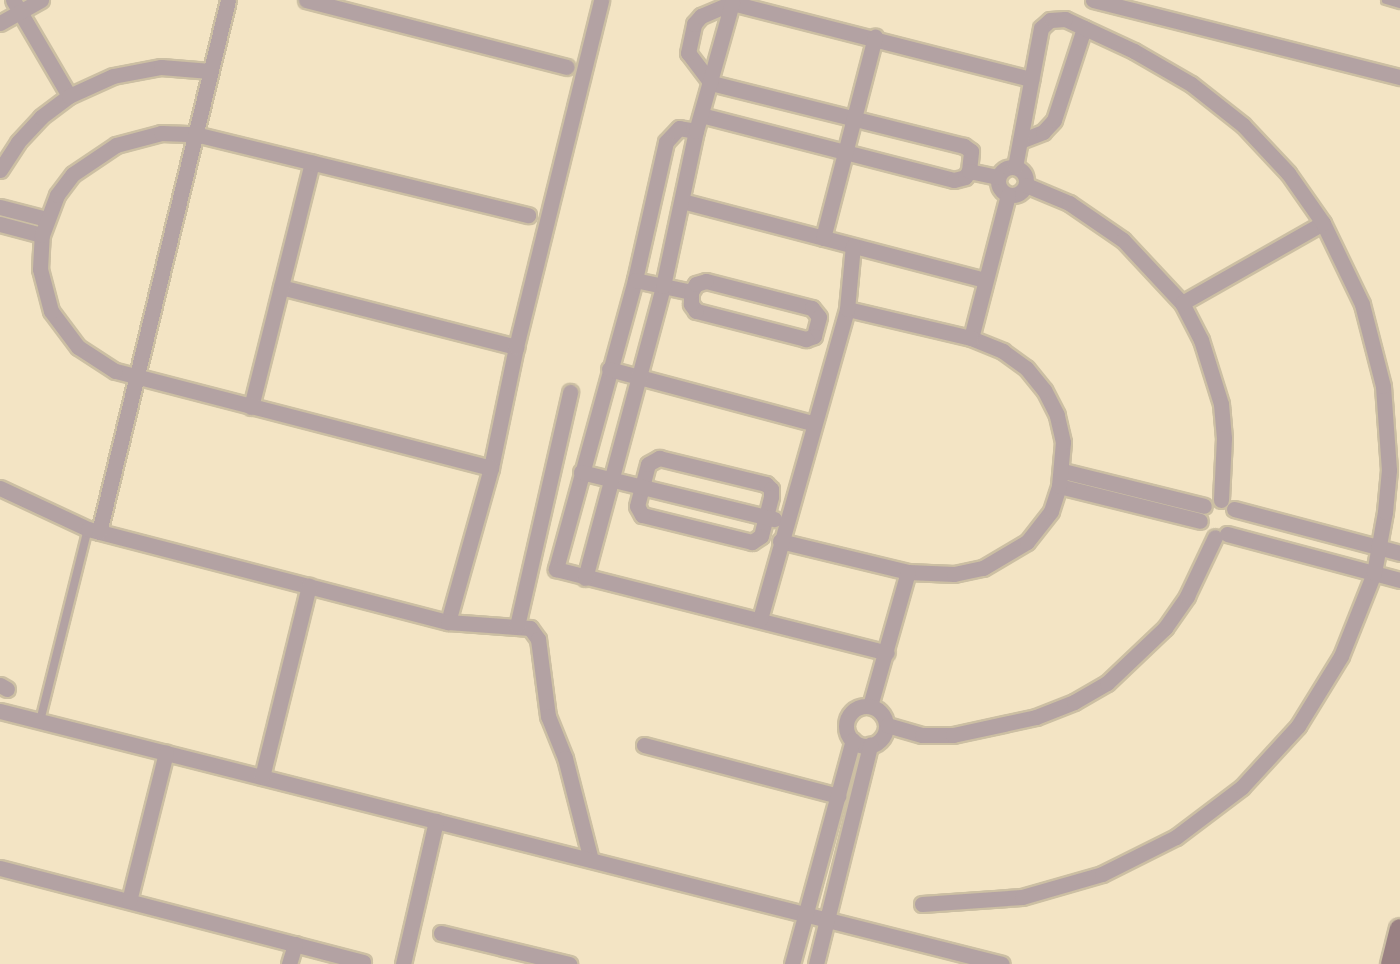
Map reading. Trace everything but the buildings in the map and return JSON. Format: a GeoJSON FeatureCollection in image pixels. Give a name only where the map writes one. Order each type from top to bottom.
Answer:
{"type":"FeatureCollection","features":[{"type":"Feature","properties":{"kind":"street"},"geometry":{"type":"LineString","coordinates":[[0,23],[16,5],[40,0]]}},
{"type":"Feature","properties":{"kind":"street"},"geometry":{"type":"LineString","coordinates":[[93,530],[135,377],[228,0]]}},
{"type":"Feature","properties":{"kind":"street"},"geometry":{"type":"LineString","coordinates":[[306,0],[567,67]]}},
{"type":"Feature","properties":{"kind":"street"},"geometry":{"type":"LineString","coordinates":[[448,622],[491,468],[516,347],[602,0]]}},
{"type":"Feature","properties":{"kind":"street"},"geometry":{"type":"LineString","coordinates":[[1093,0],[1400,77]]}},
{"type":"Feature","properties":{"kind":"street"},"geometry":{"type":"LineString","coordinates":[[585,578],[663,286],[700,115],[732,3]]}},
{"type":"Feature","properties":{"kind":"street"},"geometry":{"type":"LineString","coordinates":[[700,115],[954,180],[965,177],[969,171],[971,152],[964,146],[854,121],[711,83],[688,53],[694,24],[701,16],[732,3],[875,37],[1031,79]]}},
{"type":"Feature","properties":{"kind":"street"},"geometry":{"type":"LineString","coordinates":[[16,5],[69,96]]}},
{"type":"Feature","properties":{"kind":"street"},"geometry":{"type":"LineString","coordinates":[[922,904],[981,902],[1062,887],[1139,857],[1210,814],[1271,758],[1321,692],[1341,657],[1374,573],[1381,547],[1389,470],[1383,386],[1362,304],[1323,223],[1288,173],[1243,125],[1191,84],[1134,51],[1065,19],[1050,20],[1041,28],[1015,167]]}},
{"type":"Feature","properties":{"kind":"street"},"geometry":{"type":"LineString","coordinates":[[1020,141],[1043,132],[1054,120],[1084,28]]}},
{"type":"Feature","properties":{"kind":"street"},"geometry":{"type":"LineString","coordinates":[[823,238],[875,37]]}},
{"type":"Feature","properties":{"kind":"street"},"geometry":{"type":"LineString","coordinates":[[0,170],[26,134],[69,96],[113,76],[151,69],[210,71]]}},
{"type":"Feature","properties":{"kind":"street"},"geometry":{"type":"LineString","coordinates":[[696,131],[679,128],[666,142],[635,280],[580,472],[556,569],[887,653]]}},
{"type":"Feature","properties":{"kind":"street"},"geometry":{"type":"LineString","coordinates":[[491,468],[135,377],[95,360],[63,330],[44,291],[40,269],[42,235],[46,219],[57,195],[93,157],[116,145],[161,133],[195,134],[528,215]]}},
{"type":"Feature","properties":{"kind":"street"},"geometry":{"type":"LineString","coordinates":[[251,407],[312,163]]}},
{"type":"Feature","properties":{"kind":"street"},"geometry":{"type":"LineString","coordinates":[[1015,167],[1024,174],[1026,184],[1019,194],[1008,195],[999,188],[997,177],[1004,169],[1015,167]]}},
{"type":"Feature","properties":{"kind":"street"},"geometry":{"type":"LineString","coordinates":[[969,171],[997,177]]}},
{"type":"Feature","properties":{"kind":"street"},"geometry":{"type":"LineString","coordinates":[[886,725],[922,735],[953,735],[1036,717],[1082,698],[1131,663],[1165,628],[1186,597],[1221,536],[1235,526],[1228,504],[1221,404],[1201,340],[1182,303],[1123,240],[1069,203],[1026,184]]}},
{"type":"Feature","properties":{"kind":"street"},"geometry":{"type":"LineString","coordinates":[[971,338],[1008,195]]}},
{"type":"Feature","properties":{"kind":"street"},"geometry":{"type":"LineString","coordinates":[[682,201],[985,280]]}},
{"type":"Feature","properties":{"kind":"street"},"geometry":{"type":"LineString","coordinates":[[0,207],[46,219]]}},
{"type":"Feature","properties":{"kind":"street"},"geometry":{"type":"LineString","coordinates":[[1182,303],[1323,223]]}},
{"type":"Feature","properties":{"kind":"street"},"geometry":{"type":"LineString","coordinates":[[0,224],[42,235]]}},
{"type":"Feature","properties":{"kind":"street"},"geometry":{"type":"LineString","coordinates":[[760,619],[812,423],[838,331],[847,309],[853,246]]}},
{"type":"Feature","properties":{"kind":"street"},"geometry":{"type":"LineString","coordinates":[[635,280],[691,292]]}},
{"type":"Feature","properties":{"kind":"street"},"geometry":{"type":"LineString","coordinates":[[706,281],[812,308],[819,317],[818,328],[814,336],[806,339],[696,311],[691,304],[691,292],[696,284],[706,281]]}},
{"type":"Feature","properties":{"kind":"street"},"geometry":{"type":"LineString","coordinates":[[281,287],[516,347]]}},
{"type":"Feature","properties":{"kind":"street"},"geometry":{"type":"LineString","coordinates":[[780,541],[908,572],[954,574],[983,568],[1004,558],[1037,530],[1051,511],[1059,486],[1063,471],[1059,424],[1044,390],[1026,368],[1003,351],[971,338],[847,309]]}},
{"type":"Feature","properties":{"kind":"street"},"geometry":{"type":"LineString","coordinates":[[818,328],[838,331]]}},
{"type":"Feature","properties":{"kind":"street"},"geometry":{"type":"LineString","coordinates":[[609,369],[812,423]]}},
{"type":"Feature","properties":{"kind":"street"},"geometry":{"type":"LineString","coordinates":[[517,626],[570,392]]}},
{"type":"Feature","properties":{"kind":"street"},"geometry":{"type":"LineString","coordinates":[[658,458],[766,484],[771,489],[766,516],[761,536],[752,542],[642,515],[637,506],[648,465],[658,458]]}},
{"type":"Feature","properties":{"kind":"street"},"geometry":{"type":"LineString","coordinates":[[1063,471],[1204,506],[1228,504],[1400,553]]}},
{"type":"Feature","properties":{"kind":"street"},"geometry":{"type":"LineString","coordinates":[[580,472],[786,521]]}},
{"type":"Feature","properties":{"kind":"street"},"geometry":{"type":"LineString","coordinates":[[1059,486],[1200,521]]}},
{"type":"Feature","properties":{"kind":"street"},"geometry":{"type":"LineString","coordinates":[[0,488],[93,530],[448,622],[530,628],[538,639],[548,716],[565,758],[591,860]]}},
{"type":"Feature","properties":{"kind":"street"},"geometry":{"type":"LineString","coordinates":[[1204,506],[1200,521],[1205,531],[1400,580]]}},
{"type":"Feature","properties":{"kind":"street"},"geometry":{"type":"LineString","coordinates":[[870,706],[887,653],[908,572]]}},
{"type":"Feature","properties":{"kind":"street"},"geometry":{"type":"LineString","coordinates":[[262,777],[309,586]]}},
{"type":"Feature","properties":{"kind":"street"},"geometry":{"type":"LineString","coordinates":[[792,964],[853,740],[847,720],[856,709],[870,706],[882,713],[886,725],[882,738],[870,745],[816,964]]}},
{"type":"Feature","properties":{"kind":"street"},"geometry":{"type":"LineString","coordinates":[[0,711],[1002,964]]}},
{"type":"Feature","properties":{"kind":"street"},"geometry":{"type":"LineString","coordinates":[[853,740],[870,745]]}},
{"type":"Feature","properties":{"kind":"street"},"geometry":{"type":"LineString","coordinates":[[644,746],[838,796]]}},
{"type":"Feature","properties":{"kind":"street"},"geometry":{"type":"LineString","coordinates":[[129,902],[166,753]]}},
{"type":"Feature","properties":{"kind":"street"},"geometry":{"type":"LineString","coordinates":[[403,964],[436,821]]}},
{"type":"Feature","properties":{"kind":"street"},"geometry":{"type":"LineString","coordinates":[[0,868],[363,962]]}},
{"type":"Feature","properties":{"kind":"street"},"geometry":{"type":"LineString","coordinates":[[1391,964],[1400,929]]}},
{"type":"Feature","properties":{"kind":"street"},"geometry":{"type":"LineString","coordinates":[[441,933],[569,964]]}},
{"type":"Feature","properties":{"kind":"street"},"geometry":{"type":"LineString","coordinates":[[289,964],[295,944]]}},
{"type":"Feature","properties":{"kind":"lane"},"geometry":{"type":"LineString","coordinates":[[1386,0],[1400,4]]}},
{"type":"Feature","properties":{"kind":"lane"},"geometry":{"type":"LineString","coordinates":[[40,721],[93,530]]}}]}
